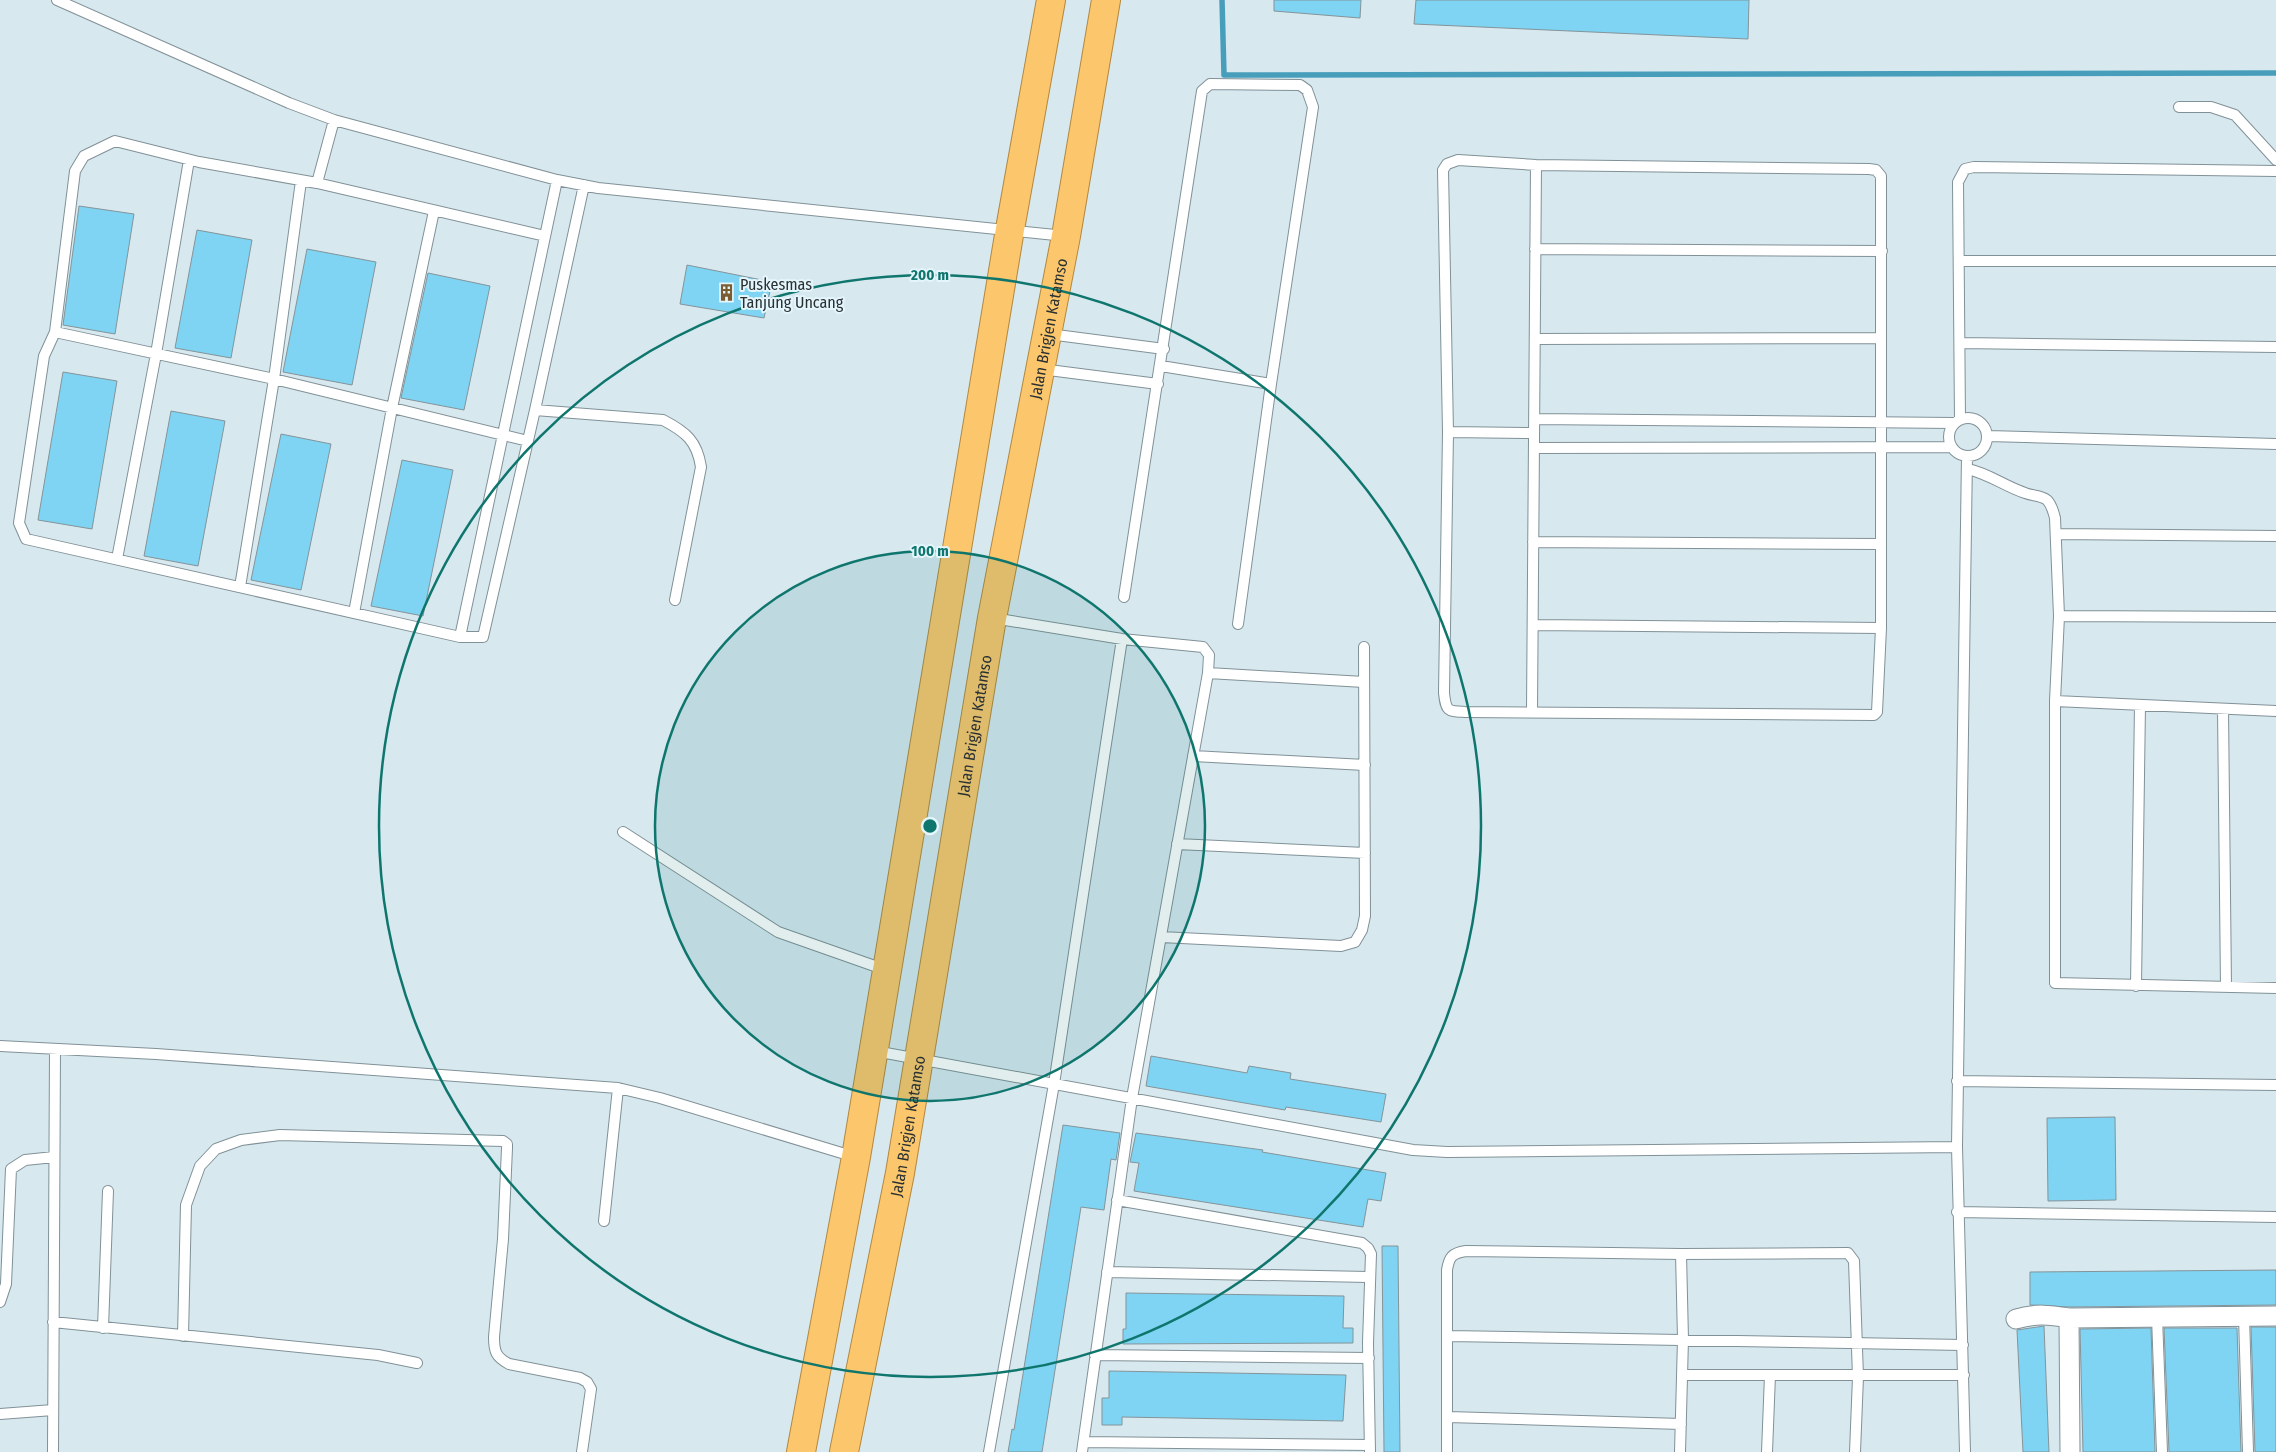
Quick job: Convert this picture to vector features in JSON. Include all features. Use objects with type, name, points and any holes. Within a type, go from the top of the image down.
[{"type":"highway","points":[[801,1452],[856,1157],[1010,230],[1051,0]]},
{"type":"highway","name":"Jalan Brigjen Katamso","points":[[844,1452],[900,1173],[992,618],[1048,334],[1106,0]]},
{"type":"street","points":[[2016,1319],[2028,1315],[2045,1314],[2069,1318],[2276,1316]]},
{"type":"street","points":[[2069,1318],[2070,1452]]},
{"type":"lane","points":[[57,0],[290,103],[334,120],[557,180],[598,188],[1066,236]]},
{"type":"lane","points":[[1124,597],[1164,349],[1202,91],[1210,84],[1300,85],[1307,90],[1313,107],[1271,384],[1238,624]]},
{"type":"lane","points":[[2178,107],[2211,107],[2235,115],[2276,160]]},
{"type":"lane","points":[[317,184],[334,120]]},
{"type":"lane","points":[[545,236],[317,184],[189,160],[115,140],[84,156],[76,171],[55,332],[44,356],[19,523],[26,539],[460,637],[480,638],[485,635],[584,185]]},
{"type":"lane","points":[[116,559],[156,354],[189,160]]},
{"type":"lane","points":[[1458,160],[1536,165],[1876,170],[1881,176],[1882,251],[1880,423],[1881,628],[1877,712],[1874,715],[1450,711],[1445,704],[1448,432],[1443,170],[1447,164],[1458,160]]},
{"type":"lane","points":[[1532,712],[1536,165]]},
{"type":"lane","points":[[1534,419],[1880,423],[1957,421],[1966,418],[1978,420],[1983,424],[1988,436],[1984,448],[1974,456],[1955,452],[1951,447],[1949,434],[1957,421],[1960,343],[1958,182],[1965,170],[1974,167],[2276,172]]},
{"type":"lane","points":[[460,637],[557,180]]},
{"type":"lane","points":[[240,587],[274,379],[300,181]]},
{"type":"lane","points":[[354,613],[392,408],[434,211]]},
{"type":"lane","points":[[1535,249],[1882,251]]},
{"type":"lane","points":[[1960,262],[2276,262]]},
{"type":"lane","points":[[55,332],[274,379],[528,442]]},
{"type":"lane","points":[[1048,334],[1164,349]]},
{"type":"lane","points":[[1535,339],[1881,338]]},
{"type":"lane","points":[[1960,343],[2276,346]]},
{"type":"lane","points":[[1161,366],[1271,384]]},
{"type":"lane","points":[[1041,369],[1158,384]]},
{"type":"lane","points":[[535,410],[663,420],[680,429],[691,440],[698,451],[701,467],[675,600]]},
{"type":"lane","points":[[1448,432],[1534,433]]},
{"type":"lane","points":[[1988,436],[2276,444]]},
{"type":"lane","points":[[1534,448],[1951,447]]},
{"type":"lane","points":[[1965,1452],[1958,1212],[1957,1081],[1967,456]]},
{"type":"lane","points":[[1967,469],[1983,472],[2025,493],[2048,501],[2055,518],[2059,616],[2055,701],[2055,983],[2276,988]]},
{"type":"lane","points":[[2056,534],[2276,536]]},
{"type":"lane","points":[[1533,542],[1880,544]]},
{"type":"lane","points":[[2059,616],[2276,618]]},
{"type":"lane","points":[[992,618],[1122,639],[1203,647],[1209,655],[1208,673],[1132,1098],[1117,1200],[1095,1355],[1083,1447],[1370,1448],[1368,1277],[1371,1254],[1368,1248],[1362,1243],[1117,1200]]},
{"type":"lane","points":[[1533,626],[1881,628]]},
{"type":"lane","points":[[989,1452],[1054,1084],[1122,639]]},
{"type":"lane","points":[[1160,937],[1341,946],[1355,942],[1362,930],[1365,916],[1364,647]]},
{"type":"lane","points":[[1208,673],[1364,682]]},
{"type":"lane","points":[[2055,701],[2276,711]]},
{"type":"lane","points":[[2136,986],[2140,705]]},
{"type":"lane","points":[[2223,709],[2226,987]]},
{"type":"lane","points":[[1193,756],[1365,765]]},
{"type":"lane","points":[[623,832],[778,932],[887,970]]},
{"type":"lane","points":[[1177,844],[1365,853]]},
{"type":"lane","points":[[0,1046],[156,1054],[618,1088],[660,1098],[856,1157]]},
{"type":"lane","points":[[53,1452],[55,1049]]},
{"type":"lane","points":[[874,1051],[1413,1150],[1447,1152],[1957,1147]]},
{"type":"lane","points":[[1957,1081],[2276,1085]]},
{"type":"lane","points":[[604,1221],[618,1088]]},
{"type":"lane","points":[[183,1336],[186,1205],[200,1166],[216,1149],[241,1140],[280,1135],[503,1142],[507,1144],[507,1148],[503,1239],[494,1337],[495,1353],[499,1359],[509,1364],[580,1378],[587,1382],[591,1389],[582,1452]]},
{"type":"lane","points":[[0,1302],[6,1284],[11,1169],[25,1160],[54,1157]]},
{"type":"lane","points":[[103,1328],[108,1191]]},
{"type":"lane","points":[[1958,1212],[2276,1217]]},
{"type":"lane","points":[[1447,1452],[1447,1270],[1449,1258],[1455,1253],[1466,1251],[1681,1254],[1848,1253],[1854,1262],[1857,1342],[1858,1377],[1855,1452]]},
{"type":"lane","points":[[1680,1452],[1683,1339],[1681,1254]]},
{"type":"lane","points":[[1107,1272],[1368,1277]]},
{"type":"lane","points":[[2244,1316],[2248,1452]]},
{"type":"lane","points":[[2157,1317],[2162,1452]]},
{"type":"lane","points":[[53,1322],[378,1355],[417,1363]]},
{"type":"lane","points":[[1448,1336],[1963,1345]]},
{"type":"lane","points":[[1095,1355],[1369,1358]]},
{"type":"lane","points":[[1682,1375],[1858,1377],[1964,1375]]},
{"type":"lane","points":[[1768,1452],[1770,1375]]},
{"type":"lane","points":[[0,1414],[53,1410]]},
{"type":"lane","points":[[1448,1417],[1681,1424]]},
{"type":"building","points":[[1274,0],[1361,0],[1360,18],[1274,11]]},
{"type":"building","points":[[1416,0],[1749,0],[1748,39],[1414,24]]},
{"type":"building","points":[[79,206],[134,214],[115,334],[63,325]]},
{"type":"building","points":[[197,230],[252,240],[231,358],[175,348]]},
{"type":"building","points":[[307,249],[376,262],[352,385],[283,372]]},
{"type":"building","name":"Puskesmas Tanjung Uncang","points":[[687,265],[772,282],[764,318],[680,304]]},
{"type":"building","points":[[428,273],[490,286],[464,410],[401,398]]},
{"type":"building","points":[[63,372],[117,381],[92,529],[38,520]]},
{"type":"building","points":[[171,411],[225,421],[198,566],[144,556]]},
{"type":"building","points":[[281,434],[331,444],[301,590],[251,580]]},
{"type":"building","points":[[402,460],[453,470],[423,616],[371,606]]},
{"type":"building","points":[[1151,1056],[1247,1073],[1249,1066],[1291,1073],[1290,1079],[1386,1094],[1381,1122],[1286,1107],[1285,1110],[1146,1086]]},
{"type":"building","points":[[2115,1117],[2116,1200],[2048,1201],[2047,1118]]},
{"type":"building","points":[[1063,1125],[1120,1133],[1116,1160],[1111,1159],[1104,1210],[1081,1207],[1042,1452],[1008,1452],[1012,1429],[1014,1430]]},
{"type":"building","points":[[1136,1133],[1263,1150],[1262,1152],[1386,1173],[1381,1201],[1368,1199],[1363,1227],[1134,1191],[1139,1163],[1130,1162]]},
{"type":"building","points":[[1382,1246],[1398,1246],[1400,1452],[1384,1452]]},
{"type":"building","points":[[2276,1270],[2276,1305],[2069,1307],[2030,1305],[2030,1272]]},
{"type":"building","points":[[1126,1293],[1344,1296],[1343,1328],[1353,1328],[1353,1343],[1123,1344],[1123,1329],[1126,1329]]},
{"type":"building","points":[[2044,1326],[2049,1452],[2023,1452],[2017,1330]]},
{"type":"building","points":[[2251,1327],[2276,1327],[2276,1452],[2255,1452]]},
{"type":"building","points":[[2151,1328],[2155,1452],[2083,1452],[2080,1329]]},
{"type":"building","points":[[2164,1328],[2237,1328],[2241,1452],[2169,1452]]},
{"type":"building","points":[[1109,1371],[1346,1375],[1343,1421],[1122,1417],[1122,1425],[1102,1425],[1102,1398],[1109,1398]]},
{"type":"waterway","points":[[1222,0],[1224,75],[2276,73]]},
{"type":"place","name":"Puskesmas Tanjung Uncang","points":[[726,293]]}]
